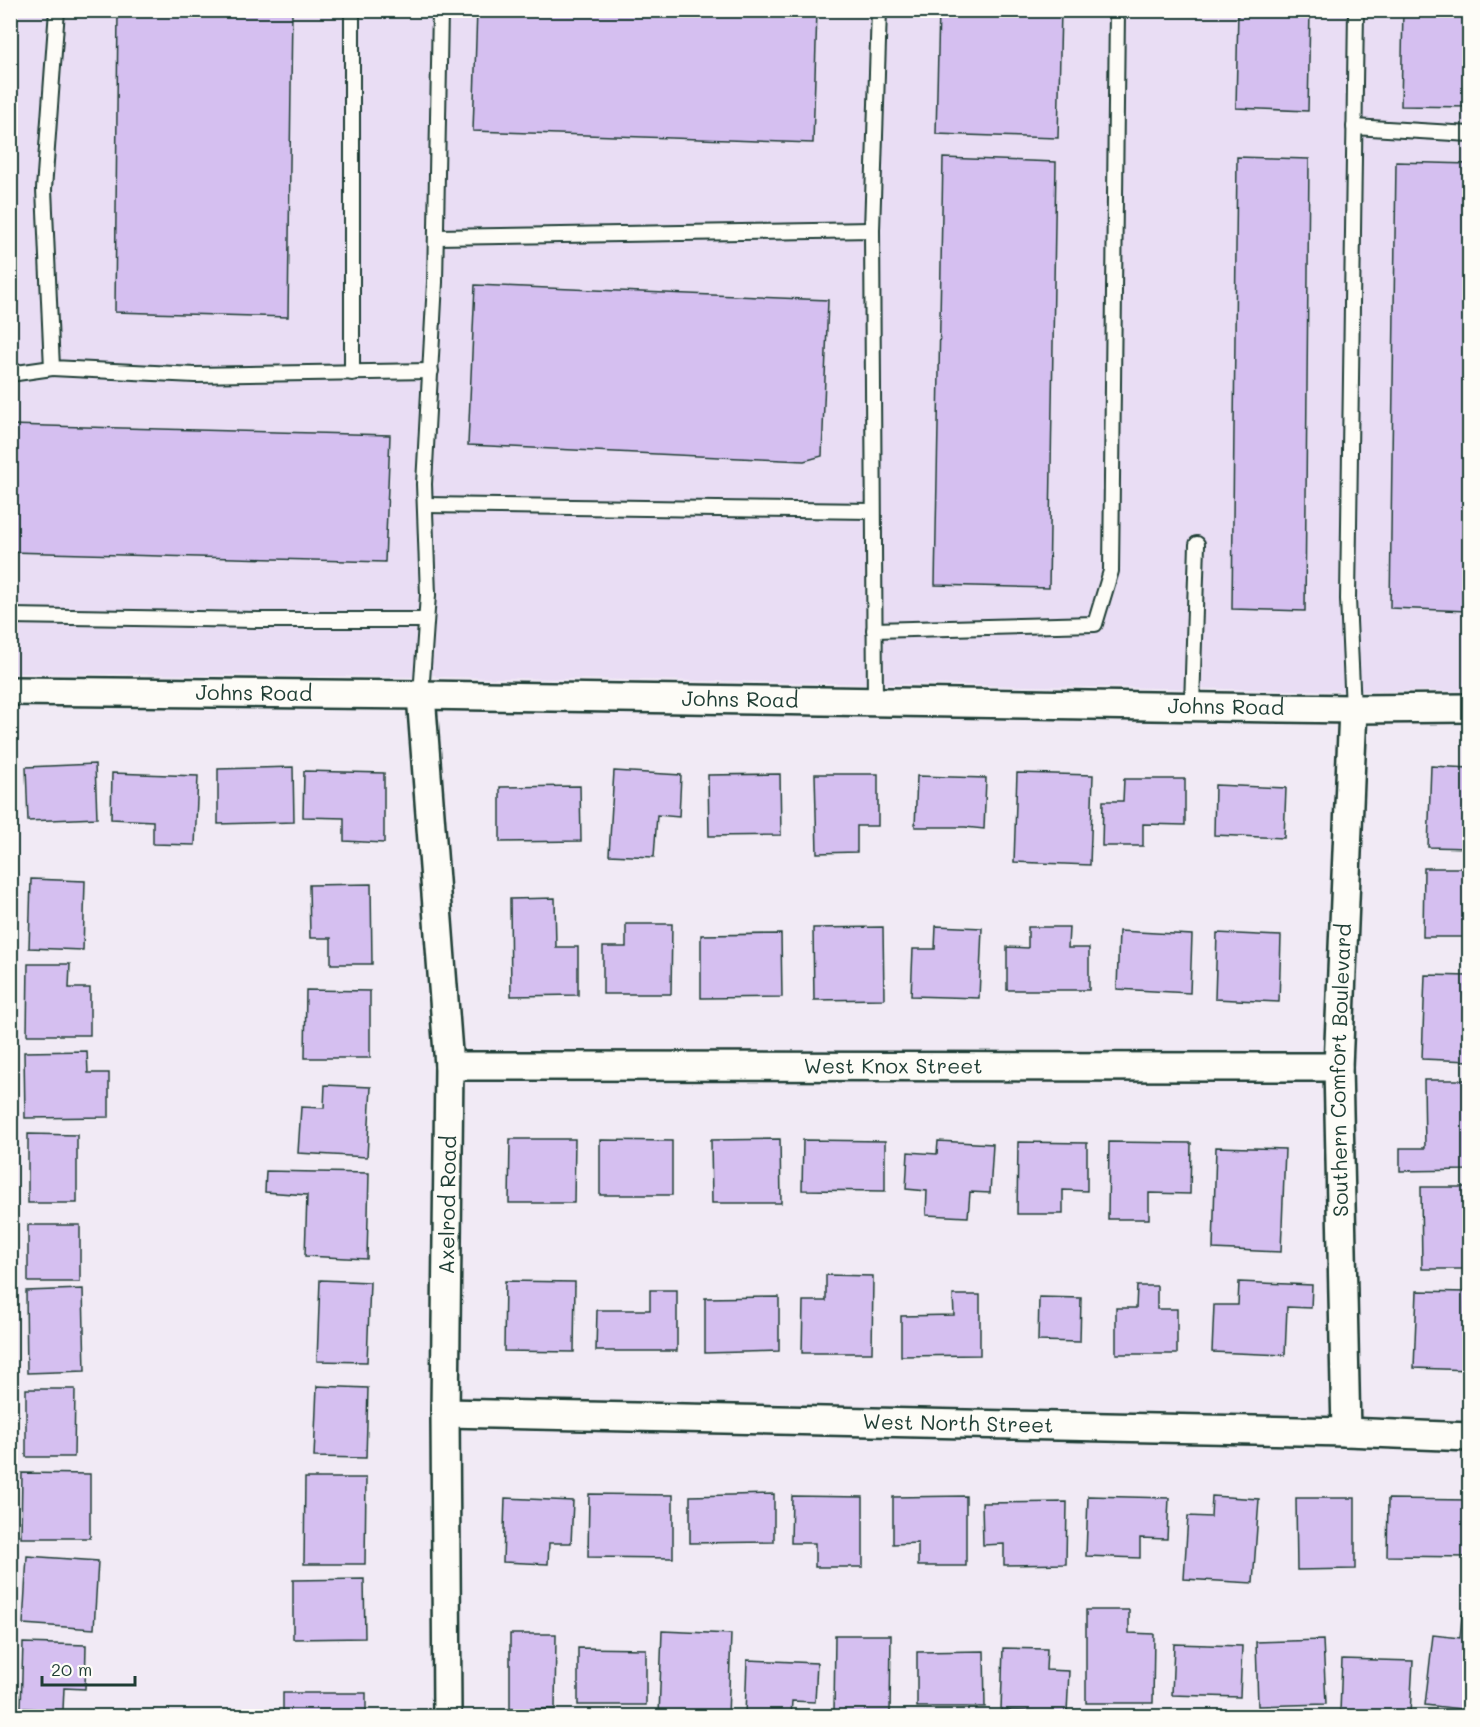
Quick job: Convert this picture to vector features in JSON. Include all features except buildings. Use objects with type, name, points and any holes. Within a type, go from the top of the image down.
[{"type":"street","name":"Johns Road","points":[[10,691],[1353,709],[1470,708]]},
{"type":"street","name":"Axelrod Road","points":[[421,695],[449,1066],[445,1413],[447,1716]]},
{"type":"street","name":"Southern Comfort Boulevard","points":[[1346,1432],[1338,1067],[1353,709]]},
{"type":"street","name":"West Knox Street","points":[[449,1066],[1338,1067]]},
{"type":"street","name":"West North Street","points":[[445,1413],[1346,1432],[1470,1437]]},
{"type":"lane","points":[[52,369],[44,189],[57,10]]},
{"type":"lane","points":[[352,10],[352,373]]},
{"type":"lane","points":[[421,695],[428,595],[424,484],[436,237],[440,10]]},
{"type":"lane","points":[[875,701],[872,230],[879,10]]},
{"type":"lane","points":[[874,630],[1095,624],[1111,571],[1117,10]]},
{"type":"lane","points":[[1353,709],[1348,599],[1356,10]]},
{"type":"lane","points":[[1354,127],[1470,134]]},
{"type":"lane","points":[[436,237],[872,230]]},
{"type":"lane","points":[[10,374],[52,369],[195,375],[430,371]]},
{"type":"lane","points":[[425,505],[873,511]]},
{"type":"lane","points":[[1192,706],[1197,544]]},
{"type":"lane","points":[[10,616],[426,620]]},
{"type":"shaded area","points":[[11,11],[1469,11],[1469,691],[436,677],[435,675],[421,677],[11,673]]}]
